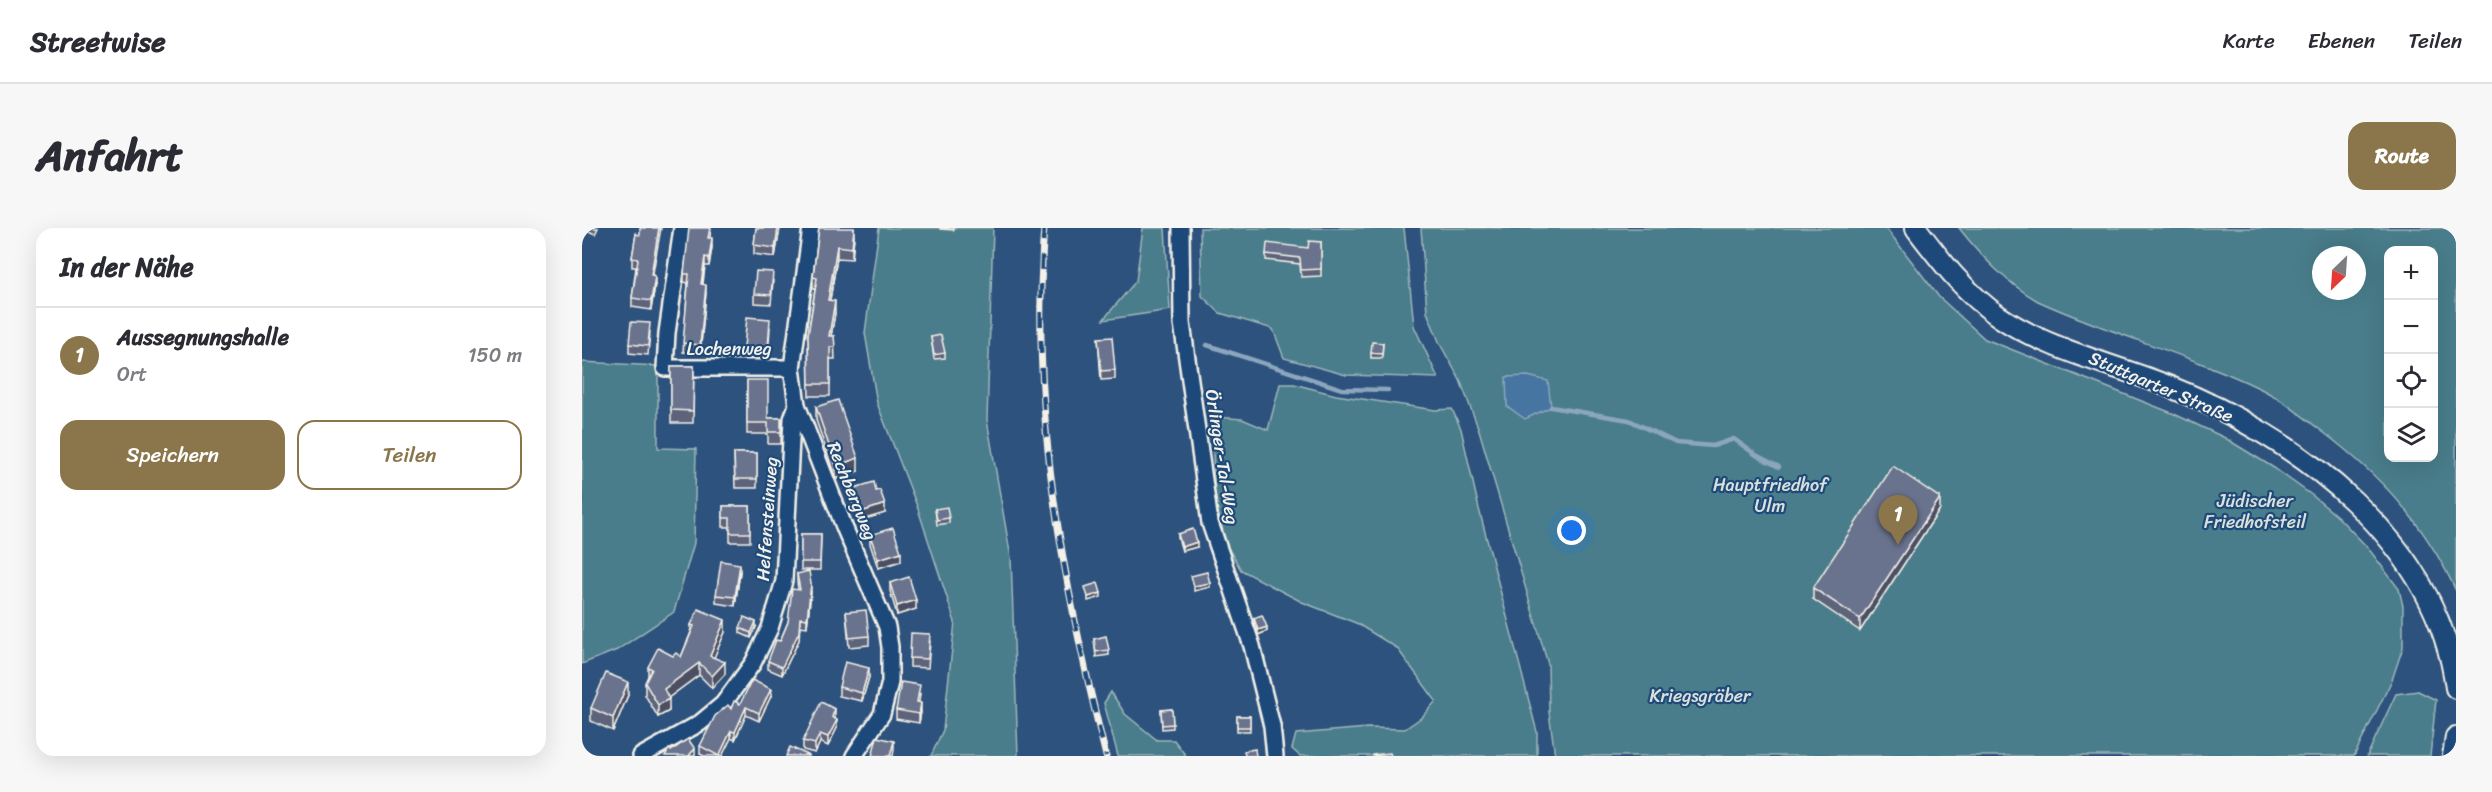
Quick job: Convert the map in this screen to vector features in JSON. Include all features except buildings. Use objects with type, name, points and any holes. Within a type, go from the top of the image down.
[{"type":"main road","name":"Stuttgarter Straße","points":[[1916,228],[1959,283],[2012,325],[2052,343],[2168,386],[2214,406],[2279,444],[2330,482],[2384,534],[2419,584],[2443,633],[2456,688]]},
{"type":"main road","points":[[2453,756],[2456,737]]},
{"type":"street","name":"Lochenweg","points":[[682,228],[667,333],[665,368],[792,368]]},
{"type":"street","name":"Rechbergweg","points":[[811,228],[792,368],[797,405],[845,529],[887,627],[890,647],[890,682],[882,714],[854,756]]},
{"type":"street","name":"Örlinger-Tal-Weg","points":[[1181,228],[1182,323],[1210,523],[1252,646],[1272,726],[1275,756]]},
{"type":"street","name":"Helfensteinweg","points":[[641,756],[700,723],[723,704],[753,663],[770,628],[784,581],[792,418],[797,405]]},
{"type":"green space","points":[[879,228],[993,228],[987,420],[1011,558],[1018,756],[931,756],[943,730],[955,622],[917,506],[877,403],[865,333]]},
{"type":"green space","points":[[1143,228],[1165,228],[1170,310],[1103,320],[1136,281]]},
{"type":"green space","points":[[1200,228],[1404,228],[1414,326],[1438,378],[1346,375],[1284,358],[1273,329],[1220,313],[1202,296]]},
{"type":"green space","name":"Hauptfriedhof Ulm","points":[[1421,228],[1886,228],[1939,297],[1985,339],[2172,413],[2225,438],[2274,468],[2313,496],[2338,517],[2368,548],[2399,589],[2403,606],[2403,647],[2392,680],[2354,756],[1555,756],[1549,712],[1548,664],[1479,430],[1460,380],[1440,344],[1427,312]]},
{"type":"green space","points":[[1959,228],[2456,228],[2456,591],[2430,543],[2381,482],[2341,446],[2290,407],[2267,392],[2232,376],[2038,301],[2026,294],[1985,259]]},
{"type":"green space","points":[[582,362],[658,366],[658,448],[696,449],[694,543],[674,612],[617,650],[582,664]]},
{"type":"green space","points":[[1280,384],[1294,384],[1336,395],[1435,410],[1452,409],[1461,429],[1479,509],[1537,732],[1537,756],[1300,756],[1292,749],[1296,734],[1368,728],[1405,729],[1422,717],[1436,701],[1397,648],[1356,623],[1302,602],[1241,570],[1227,546],[1215,500],[1212,433],[1216,417],[1242,419],[1268,430]]},
{"type":"green space","points":[[2418,691],[2436,700],[2430,756],[2367,756],[2396,694]]},
{"type":"green space","points":[[1111,692],[1125,714],[1157,740],[1174,740],[1186,756],[1118,756],[1104,703]]},
{"type":"water","points":[[1528,376],[1548,381],[1551,407],[1525,419],[1507,406],[1506,377]]},
{"type":"waterway","points":[[1207,345],[1342,389],[1388,390]]},
{"type":"waterway","points":[[1551,407],[1629,420],[1676,443],[1713,446],[1734,439],[1756,455],[1779,467]]},
{"type":"railway","points":[[1044,228],[1041,296],[1042,363],[1053,495],[1076,625],[1106,756]]},
{"type":"place","name":"Aussegnungshalle","points":[[1898,545]]},
{"type":"park label","name":"Jüdischer Friedhofsteil","points":[[2255,511]]},
{"type":"park label","name":"Kriegsgräber","points":[[1700,696]]}]
